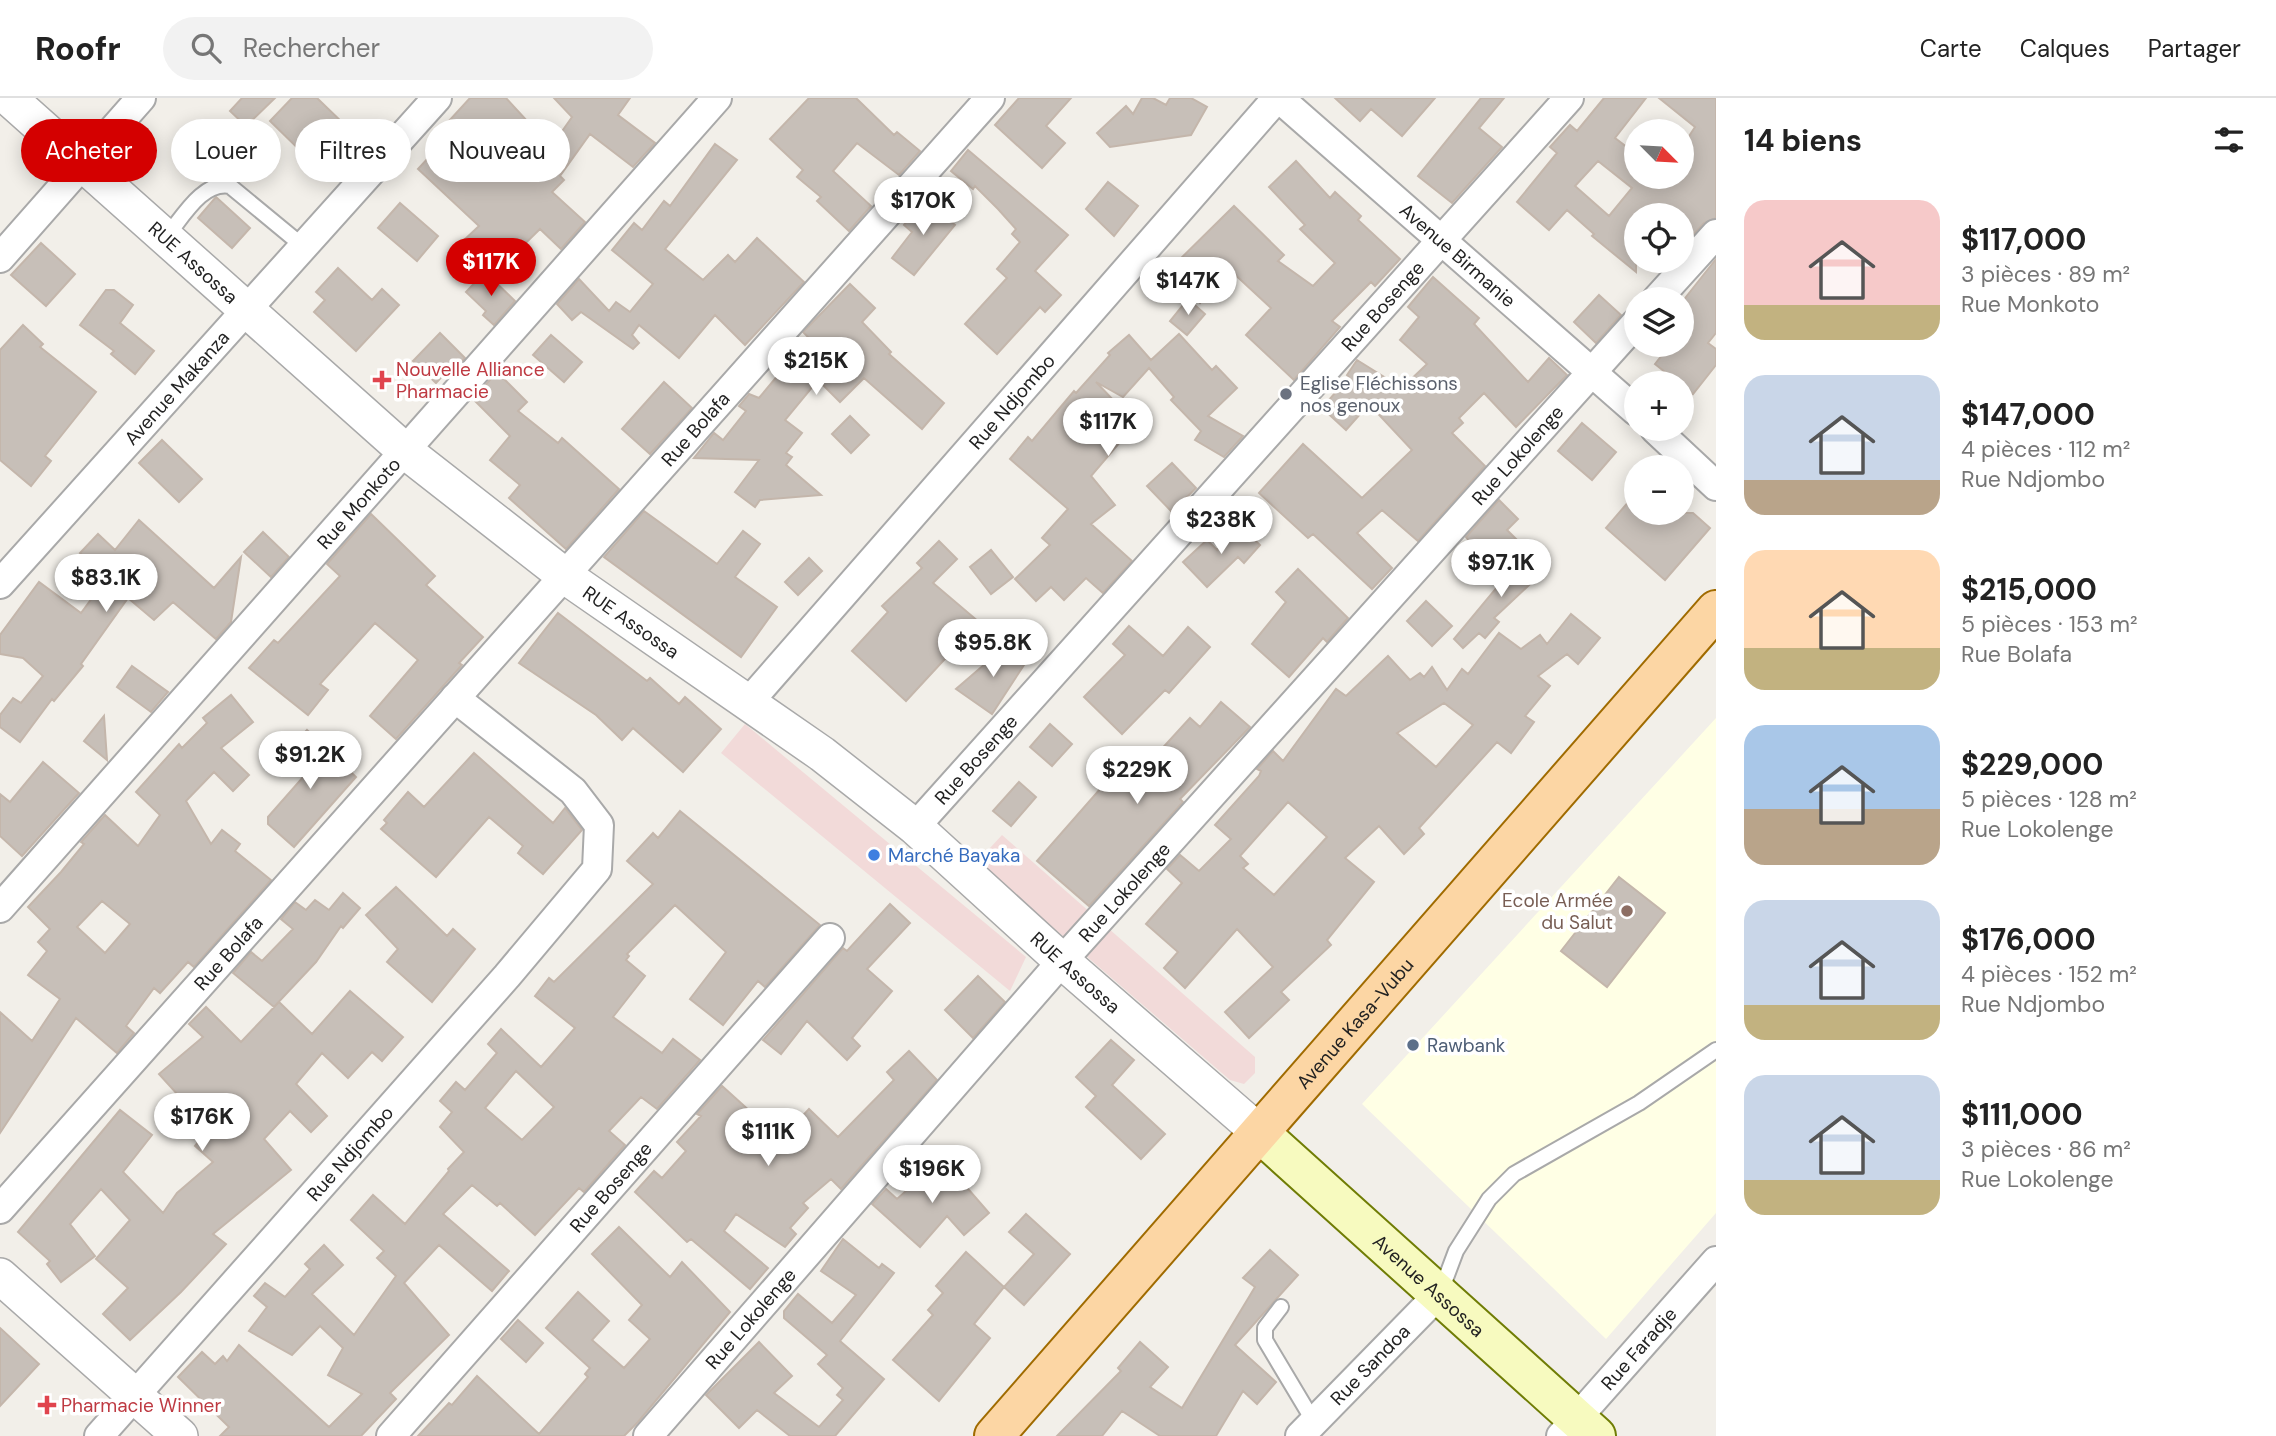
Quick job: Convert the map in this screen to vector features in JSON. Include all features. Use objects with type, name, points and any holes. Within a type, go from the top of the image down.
[{"type":"main road","name":"Avenue Kasa-Vubu","points":[[994,1436],[1261,1134],[1716,610]]},
{"type":"main road","name":"Avenue Assossa","points":[[1261,1134],[1439,1294],[1578,1430]]},
{"type":"street","name":"RUE Assossa","points":[[9,98],[33,119]]},
{"type":"street","points":[[123,119],[141,98]]},
{"type":"street","name":"Avenue Makanza","points":[[0,584],[437,98]]},
{"type":"street","name":"Rue Monkoto","points":[[0,908],[717,98]]},
{"type":"street","name":"Rue Bolafa","points":[[0,1209],[990,98]]},
{"type":"street","name":"Avenue Birmanie","points":[[1278,98],[1624,400]]},
{"type":"street","name":"Rue Ndjombo","points":[[747,704],[1278,98]]},
{"type":"street","name":"Rue Bosenge","points":[[915,827],[1569,98]]},
{"type":"street","points":[[0,258],[67,182]]},
{"type":"street","name":"RUE Assossa","points":[[105,182],[405,451],[565,576],[822,754],[915,827],[1062,961],[1261,1134]]},
{"type":"street","points":[[1668,287],[1716,234]]},
{"type":"street","name":"Rue Lokolenge","points":[[648,1436],[1062,961],[1624,336]]},
{"type":"street","points":[[1668,441],[1716,486]]},
{"type":"street","name":"Rue Ndjombo","points":[[99,1436],[507,976],[597,869],[599,825],[588,807],[573,791],[455,698]]},
{"type":"street","name":"Rue Bosenge","points":[[391,1436],[831,938]]},
{"type":"street","name":"Rue Faradje","points":[[1578,1430],[1716,1261]]},
{"type":"street","points":[[0,1276],[180,1436]]},
{"type":"street","name":"Rue Sandoa","points":[[1307,1429],[1439,1294]]},
{"type":"lane","points":[[166,237],[207,189],[218,184],[230,186],[304,247]]},
{"type":"lane","points":[[1439,1294],[1456,1251],[1489,1199],[1514,1174],[1639,1103],[1716,1051]]},
{"type":"lane","points":[[1281,1307],[1265,1328],[1265,1340],[1307,1429]]},
{"type":"shaded area","name":"Ecole Armée du Salut","points":[[1716,718],[1716,1213],[1606,1339],[1362,1104]]},
{"type":"shaded area","name":"Marché Bayaka","points":[[745,724],[1026,957],[1010,991],[721,753]]},
{"type":"shaded area","name":"Marché Bayaka","points":[[1002,835],[1255,1057],[1255,1073],[1244,1084],[1230,1080],[977,862]]},
{"type":"building","points":[[242,98],[275,98],[253,119],[239,119],[230,111]]},
{"type":"building","points":[[292,98],[317,98],[339,119],[295,119],[295,145],[281,132],[281,119],[272,119]]},
{"type":"building","points":[[470,98],[506,98],[525,119],[451,119]]},
{"type":"building","points":[[554,98],[630,98],[618,115],[655,143],[633,167],[590,134],[570,162],[572,117]]},
{"type":"building","points":[[809,98],[856,98],[894,135],[897,132],[920,151],[899,175],[857,143],[833,171],[871,206],[849,231],[817,201],[821,197],[797,177],[803,170],[770,139]]},
{"type":"building","points":[[1019,98],[1071,98],[1046,126],[1065,143],[1042,168],[995,125]]},
{"type":"building","points":[[1142,98],[1153,98],[1166,105],[1170,98],[1191,98],[1207,107],[1191,135],[1110,147],[1097,133],[1126,106],[1133,114]]},
{"type":"building","points":[[1335,98],[1435,98],[1402,136],[1371,109],[1360,121]]},
{"type":"building","points":[[1481,98],[1504,98],[1479,128],[1502,147],[1452,203],[1418,176]]},
{"type":"building","points":[[1604,98],[1646,98],[1630,119],[1624,119],[1624,126],[1615,138],[1624,145],[1624,182],[1598,161],[1575,186],[1609,216],[1631,189],[1694,189],[1694,119],[1685,119],[1659,98],[1716,98],[1716,218],[1704,223],[1694,234],[1694,203],[1624,203],[1624,262],[1592,236],[1594,234],[1567,210],[1549,230],[1517,202],[1557,153],[1550,147],[1570,125],[1577,131]]},
{"type":"building","points":[[715,144],[737,160],[665,249],[703,280],[728,255],[735,262],[757,238],[804,282],[745,345],[715,315],[679,358],[639,325],[632,335],[639,343],[633,349],[581,312],[572,320],[557,304],[579,279],[609,311],[616,302],[630,312],[653,284],[612,250],[634,223],[642,230],[664,201],[670,206]]},
{"type":"building","points":[[968,150],[1068,235],[1035,271],[1061,295],[1045,312],[1040,307],[997,354],[965,324],[1007,278],[997,269],[1020,242],[1012,234],[1016,229],[998,209],[975,186],[973,189],[951,171]]},
{"type":"building","points":[[425,161],[425,176],[418,169]]},
{"type":"building","points":[[1296,161],[1330,198],[1335,192],[1361,216],[1358,220],[1400,259],[1375,286],[1371,282],[1332,321],[1340,327],[1294,380],[1246,335],[1271,308],[1230,270],[1200,303],[1167,272],[1234,206],[1284,255],[1278,261],[1313,286],[1335,263],[1300,229],[1305,225],[1269,187]]},
{"type":"building","points":[[432,182],[562,182],[552,192],[585,222],[561,249],[540,229],[495,273],[463,241],[479,226]]},
{"type":"building","points":[[1108,182],[1138,206],[1114,236],[1086,209]]},
{"type":"building","points":[[216,197],[250,228],[232,248],[198,218]]},
{"type":"building","points":[[924,200],[955,225],[914,275],[892,258],[912,232],[904,225]]},
{"type":"building","points":[[400,203],[438,236],[417,261],[378,228]]},
{"type":"building","points":[[41,243],[75,274],[46,306],[11,275]]},
{"type":"building","points":[[1716,259],[1716,333],[1708,343],[1716,349],[1716,365],[1694,393],[1694,371],[1664,371],[1655,364],[1661,357],[1694,357],[1694,287]]},
{"type":"building","points":[[338,268],[372,300],[382,289],[399,305],[356,351],[314,312],[325,300],[316,292]]},
{"type":"building","points":[[485,272],[515,301],[494,325],[483,315],[486,311],[466,292]]},
{"type":"building","points":[[1433,277],[1479,318],[1474,324],[1528,382],[1549,358],[1567,375],[1516,427],[1484,393],[1459,418],[1463,423],[1452,433],[1485,466],[1418,541],[1382,510],[1357,533],[1392,568],[1372,589],[1313,534],[1308,538],[1259,493],[1303,444],[1362,498],[1412,450],[1369,404],[1346,430],[1322,408],[1349,377],[1347,375],[1357,360],[1402,388],[1427,364],[1400,340],[1419,317],[1408,307]]},
{"type":"building","points":[[850,284],[875,308],[862,322],[891,352],[889,354],[944,403],[922,429],[864,378],[840,402],[818,380],[785,420],[802,433],[786,453],[792,457],[786,465],[821,495],[760,500],[755,507],[735,492],[759,460],[694,458],[714,433],[723,440],[746,411],[739,406],[749,394],[759,398],[809,338],[803,332]]},
{"type":"building","points":[[106,290],[114,290],[133,305],[120,323],[154,351],[135,374],[111,354],[114,351],[80,325]]},
{"type":"building","points":[[1599,295],[1621,315],[1596,343],[1574,322]]},
{"type":"building","points":[[1188,299],[1205,314],[1187,335],[1170,321]]},
{"type":"building","points":[[23,325],[43,344],[40,347],[96,392],[45,456],[51,461],[31,486],[0,460],[0,350]]},
{"type":"building","points":[[440,333],[465,358],[449,375],[446,372],[436,383],[413,361]]},
{"type":"building","points":[[1179,334],[1212,370],[1216,366],[1237,388],[1208,416],[1243,436],[1224,457],[1195,440],[1201,431],[1171,400],[1174,397],[1149,368],[1123,397],[1096,382],[1117,404],[1105,417],[1126,435],[1091,476],[1115,505],[1091,524],[1132,561],[1103,593],[1086,578],[1064,600],[1051,587],[1036,601],[1015,579],[1050,545],[1042,538],[1068,509],[1010,459],[1028,437],[1032,441],[1074,391],[1076,393],[1110,355],[1108,353],[1129,335],[1151,360]]},
{"type":"building","points":[[551,335],[582,362],[564,382],[533,355]]},
{"type":"building","points":[[497,372],[527,402],[518,411],[558,443],[562,438],[619,489],[566,549],[509,498],[520,485],[490,460],[510,436],[473,399]]},
{"type":"building","points":[[664,382],[692,408],[650,454],[622,429]]},
{"type":"building","points":[[850,416],[869,435],[851,453],[832,434]]},
{"type":"building","points":[[1582,423],[1616,452],[1592,480],[1558,451]]},
{"type":"building","points":[[162,440],[202,479],[179,502],[139,463]]},
{"type":"building","points":[[1172,463],[1196,488],[1172,512],[1147,486]]},
{"type":"building","points":[[1499,500],[1518,519],[1507,530],[1517,540],[1463,579],[1452,563],[1474,547],[1466,537]]},
{"type":"building","points":[[1624,507],[1624,525],[1694,525],[1694,514],[1710,528],[1665,580],[1606,528]]},
{"type":"building","points":[[644,511],[717,564],[743,531],[760,544],[735,577],[777,607],[741,657],[604,557]]},
{"type":"building","points":[[371,514],[435,576],[426,585],[483,637],[459,663],[462,665],[396,739],[370,716],[418,660],[375,623],[320,684],[328,690],[308,715],[249,668],[274,640],[278,643],[340,576],[327,564]]},
{"type":"building","points":[[139,520],[214,588],[241,557],[231,622],[216,639],[173,602],[154,620],[128,598],[81,664],[83,666],[54,701],[52,699],[20,742],[0,727],[0,715],[13,698],[21,703],[43,676],[23,658],[0,654],[0,635],[39,582],[81,613],[106,579],[80,553],[98,534],[115,550]]},
{"type":"building","points":[[1240,526],[1260,545],[1244,563],[1238,557],[1207,587],[1183,562],[1207,540],[1217,550]]},
{"type":"building","points":[[263,532],[289,557],[271,577],[244,552]]},
{"type":"building","points":[[939,541],[957,559],[933,583],[979,622],[906,701],[852,651],[888,612],[882,606],[922,568],[917,563]]},
{"type":"building","points":[[991,550],[1013,577],[991,594],[970,567]]},
{"type":"building","points":[[1527,551],[1545,570],[1494,618],[1499,622],[1485,638],[1479,633],[1463,648],[1454,639]]},
{"type":"building","points":[[809,558],[822,571],[798,595],[785,582]]},
{"type":"building","points":[[1298,569],[1348,618],[1327,642],[1323,638],[1289,677],[1252,644],[1286,602],[1276,592]]},
{"type":"building","points":[[1426,601],[1452,626],[1432,646],[1407,621]]},
{"type":"building","points":[[558,613],[647,681],[650,678],[679,704],[685,697],[721,729],[683,772],[633,728],[622,740],[596,715],[519,663]]},
{"type":"building","points":[[1571,614],[1600,638],[1578,664],[1567,654],[1538,676],[1550,686],[1525,716],[1534,722],[1511,753],[1497,742],[1419,828],[1424,834],[1404,854],[1379,826],[1345,858],[1374,882],[1327,940],[1331,945],[1281,992],[1289,1000],[1249,1038],[1225,1012],[1273,967],[1237,929],[1185,988],[1164,968],[1178,952],[1146,924],[1182,883],[1167,869],[1180,855],[1199,871],[1231,839],[1215,825],[1259,776],[1261,771],[1257,769],[1273,751],[1283,761],[1336,689],[1346,696],[1388,656],[1410,680],[1420,673],[1424,677],[1432,667],[1447,690],[1462,669],[1468,674],[1499,633],[1521,649],[1540,635],[1547,644]],"holes":[[[1444,703],[1473,725],[1436,767],[1397,733]],[[1288,802],[1327,837],[1274,895],[1243,868],[1248,864],[1240,856]]]},
{"type":"building","points":[[1129,626],[1163,656],[1188,627],[1210,647],[1169,693],[1165,690],[1122,734],[1084,697],[1125,655],[1113,644]]},
{"type":"building","points":[[1007,645],[1026,662],[992,714],[956,689]]},
{"type":"building","points":[[132,666],[168,692],[151,712],[117,687]]},
{"type":"building","points":[[231,695],[253,722],[221,748],[249,775],[233,791],[214,772],[186,801],[211,844],[222,830],[240,844],[235,851],[271,880],[194,967],[188,962],[160,993],[154,988],[126,1026],[134,1033],[117,1053],[76,1018],[0,1133],[0,1012],[32,1041],[60,999],[28,975],[47,951],[38,942],[50,929],[28,907],[61,872],[84,844],[81,842],[105,815],[138,846],[160,815],[136,792],[179,744],[182,748],[207,723],[203,718]],"holes":[[[102,901],[130,924],[105,953],[77,927]]]},
{"type":"building","points":[[1221,702],[1250,727],[1180,799],[1183,802],[1089,906],[1037,861],[1108,780],[1114,786],[1140,760],[1146,766],[1190,718],[1200,727]]},
{"type":"building","points":[[104,716],[107,760],[84,741]]},
{"type":"building","points":[[1050,724],[1072,744],[1052,766],[1030,747]]},
{"type":"building","points":[[307,730],[356,777],[294,847],[268,824],[268,817],[312,767],[291,747]]},
{"type":"building","points":[[474,753],[553,823],[565,808],[582,830],[543,874],[518,853],[523,846],[489,817],[436,877],[381,829],[387,823],[384,820],[408,792],[424,807]]},
{"type":"building","points":[[43,762],[79,793],[22,856],[0,836],[0,794],[10,802]]},
{"type":"building","points":[[1019,782],[1036,797],[1011,826],[993,811]]},
{"type":"building","points":[[680,811],[820,925],[765,987],[758,981],[723,1025],[690,999],[726,952],[675,905],[627,954],[629,956],[626,960],[645,976],[613,1017],[662,1053],[673,1039],[700,1060],[657,1109],[641,1097],[609,1131],[625,1145],[584,1192],[579,1188],[535,1235],[500,1203],[497,1206],[472,1185],[443,1214],[509,1271],[492,1291],[439,1245],[404,1283],[449,1335],[390,1393],[396,1399],[361,1436],[220,1436],[229,1427],[178,1377],[202,1352],[215,1364],[223,1356],[227,1361],[239,1345],[329,1427],[362,1394],[328,1375],[343,1348],[320,1326],[292,1355],[249,1331],[267,1307],[254,1296],[265,1283],[285,1297],[310,1269],[305,1264],[324,1245],[343,1265],[312,1294],[354,1335],[396,1276],[377,1258],[384,1251],[351,1220],[373,1195],[405,1224],[464,1152],[440,1127],[452,1112],[440,1101],[456,1082],[465,1090],[497,1053],[488,1044],[501,1029],[541,1067],[575,1028],[535,996],[549,978],[554,982],[653,884],[627,861],[653,833],[658,838]],"holes":[[[516,1071],[554,1107],[522,1140],[485,1108]]]},
{"type":"building","points":[[1619,877],[1665,913],[1607,987],[1561,951]]},
{"type":"building","points":[[396,887],[447,936],[453,929],[475,949],[432,1002],[387,962],[398,949],[366,915]]},
{"type":"building","points":[[343,893],[360,908],[343,928],[341,926],[316,962],[274,1007],[233,973],[251,952],[262,961],[293,929],[281,919],[295,902],[306,910],[315,900],[329,910]]},
{"type":"building","points":[[890,904],[910,923],[867,969],[892,991],[852,1038],[860,1046],[847,1060],[807,1021],[781,1054],[763,1040],[843,948],[847,951]]},
{"type":"building","points":[[978,976],[1005,1002],[973,1038],[945,1010]]},
{"type":"building","points":[[350,991],[403,1037],[382,1061],[372,1052],[348,1078],[322,1053],[296,1084],[327,1116],[311,1132],[290,1111],[264,1139],[291,1170],[213,1234],[226,1244],[181,1292],[130,1340],[103,1314],[128,1288],[96,1259],[130,1220],[101,1189],[70,1224],[95,1256],[61,1282],[47,1264],[50,1261],[18,1232],[120,1110],[152,1135],[123,1172],[163,1213],[177,1193],[213,1162],[195,1146],[209,1129],[159,1074],[203,1037],[189,1024],[206,1007],[241,1042],[279,1002],[312,1034]]},
{"type":"building","points":[[1111,1040],[1134,1060],[1112,1085],[1165,1134],[1141,1159],[1086,1107],[1096,1096],[1076,1077]]},
{"type":"building","points":[[909,1051],[937,1080],[841,1189],[831,1179],[803,1203],[808,1208],[790,1228],[796,1234],[785,1247],[736,1214],[724,1231],[768,1268],[750,1289],[691,1239],[687,1242],[635,1192],[654,1171],[662,1178],[686,1151],[677,1142],[701,1116],[697,1114],[722,1086],[781,1139],[809,1109],[838,1137],[894,1080],[887,1072]]},
{"type":"building","points":[[942,1159],[989,1213],[964,1235],[947,1216],[920,1247],[872,1204],[886,1189],[897,1199]]},
{"type":"building","points":[[1026,1214],[1070,1254],[1024,1305],[1004,1287],[1034,1254],[1009,1232]]},
{"type":"building","points":[[619,1227],[670,1277],[682,1262],[730,1312],[638,1422],[624,1436],[418,1436],[449,1403],[452,1405],[477,1376],[539,1434],[588,1377],[585,1374],[590,1368],[546,1328],[578,1292],[609,1321],[592,1340],[624,1368],[650,1339],[629,1320],[642,1305],[592,1254]]},
{"type":"building","points":[[843,1239],[879,1268],[882,1264],[894,1273],[840,1341],[884,1379],[835,1436],[790,1436],[757,1410],[739,1428],[706,1395],[759,1342],[792,1376],[774,1393],[819,1427],[843,1400],[837,1395],[843,1388],[818,1364],[827,1355],[784,1318],[784,1311],[798,1294],[832,1323],[856,1295],[821,1271]]},
{"type":"building","points":[[1270,1250],[1298,1275],[1235,1345],[1276,1382],[1257,1404],[1243,1391],[1216,1436],[1160,1436],[1122,1411],[1102,1436],[1057,1436],[1121,1371],[1118,1368],[1140,1342],[1168,1367],[1150,1387],[1182,1408],[1255,1287],[1243,1278]]},
{"type":"building","points":[[966,1252],[1004,1287],[974,1324],[990,1338],[939,1401],[893,1360],[933,1315],[928,1310],[943,1293],[936,1286]]},
{"type":"building","points":[[518,1320],[543,1343],[526,1362],[501,1339]]},
{"type":"building","points":[[0,1328],[39,1364],[0,1406]]},
{"type":"place","name":"Nouvelle Alliance Pharmacie","points":[[382,380]]},
{"type":"place","name":"Eglise Fléchissons nos genoux","points":[[1286,394]]},
{"type":"place","name":"Marché Bayaka","points":[[874,855]]},
{"type":"place","name":"Ecole Armée du Salut","points":[[1627,911]]},
{"type":"place","name":"Rawbank","points":[[1413,1045]]},
{"type":"place","name":"Pharmacie Winner","points":[[47,1405]]}]
